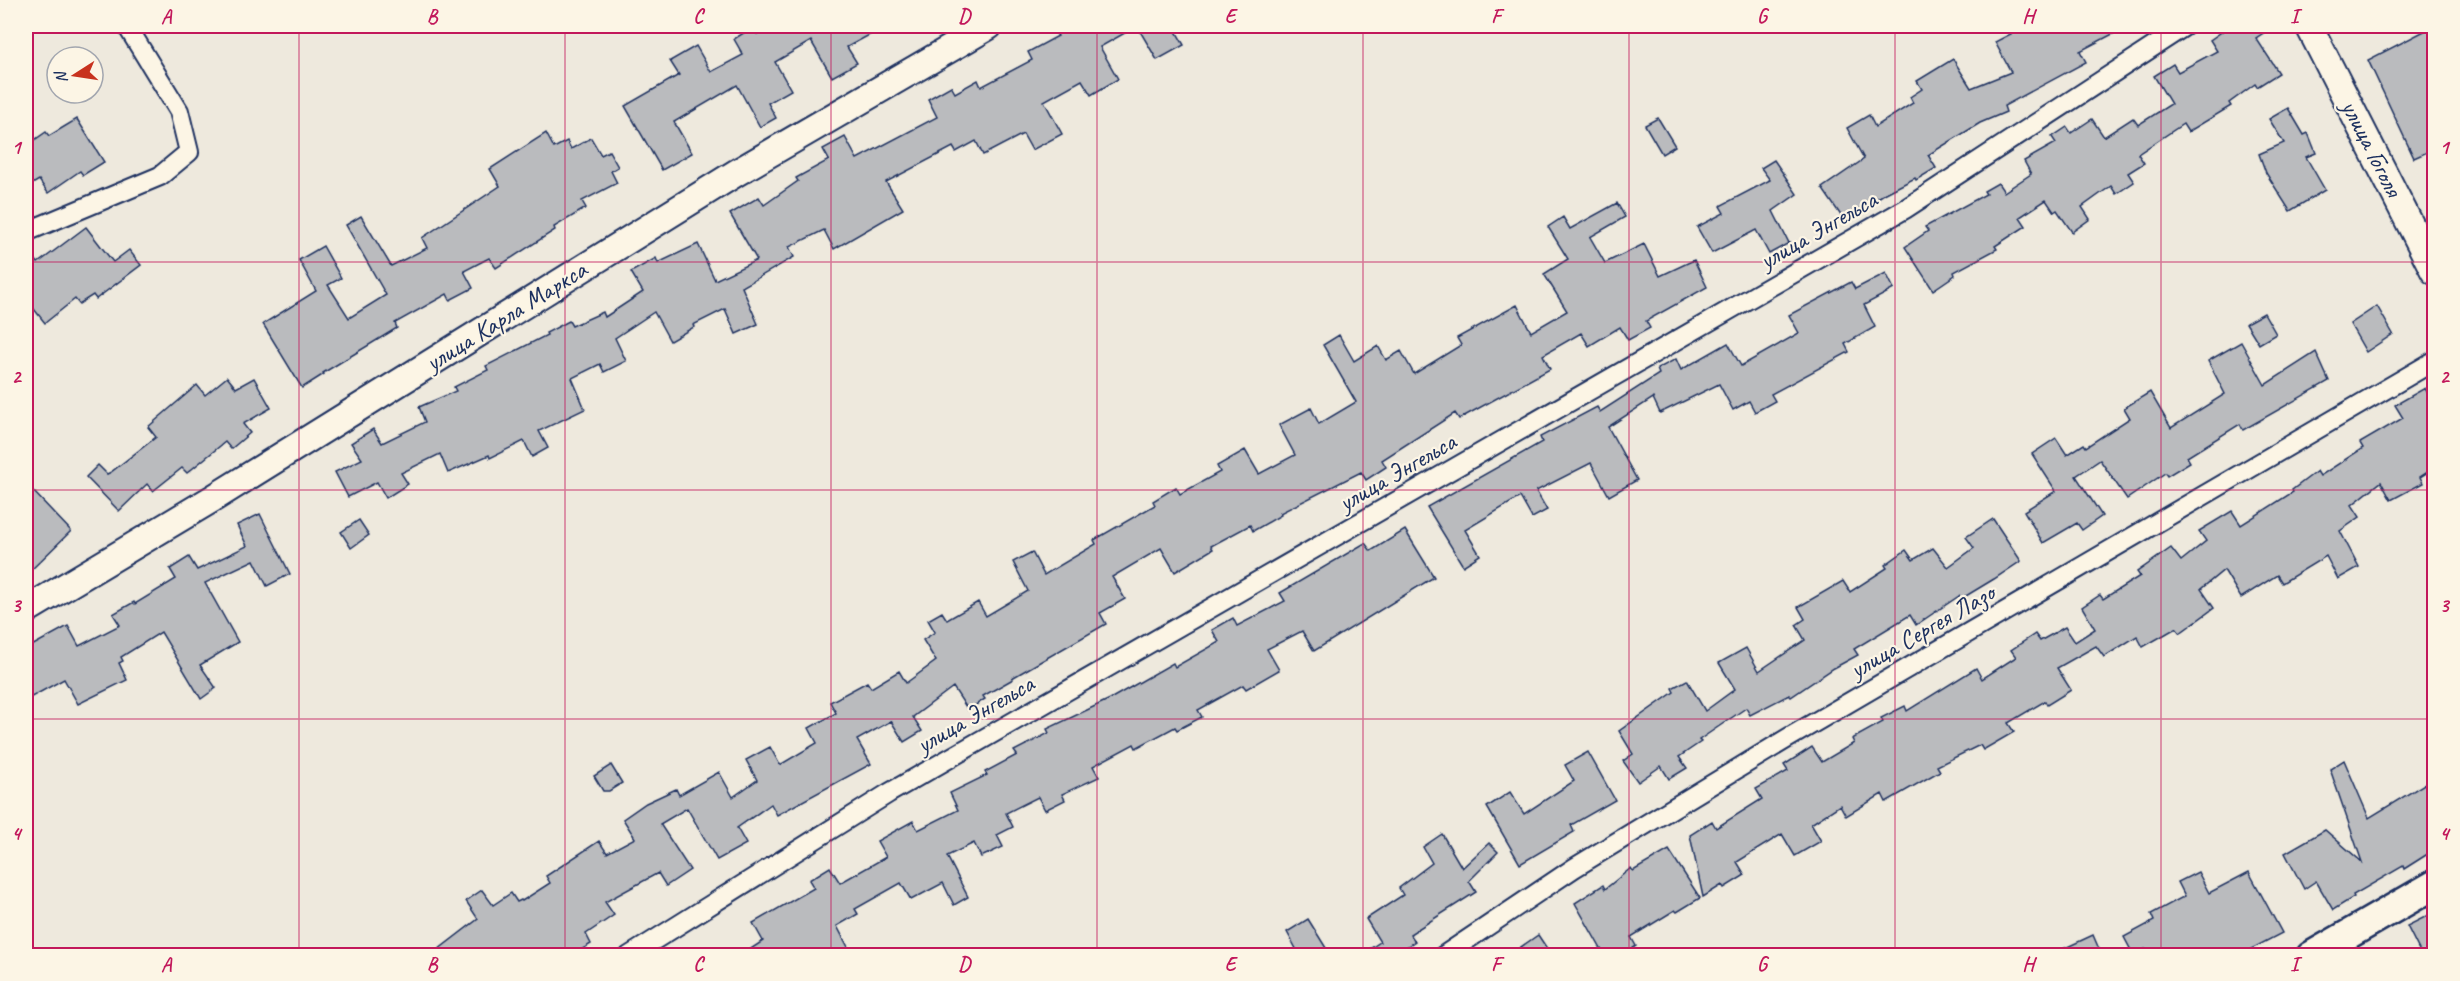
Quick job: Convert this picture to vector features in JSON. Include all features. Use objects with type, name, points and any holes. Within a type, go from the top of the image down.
[{"type":"main road","points":[[2312,956],[2434,885]]},
{"type":"street","points":[[26,232],[160,176],[189,152],[179,111],[127,26]]},
{"type":"street","name":"улица Карла Маркса","points":[[26,610],[212,499],[736,173],[989,26]]},
{"type":"street","name":"улица Энгельса","points":[[629,956],[889,793],[1905,209],[2185,26]]},
{"type":"street","name":"улица Гоголя","points":[[2309,26],[2434,271]]},
{"type":"street","name":"улица Сергея Лазо","points":[[1443,956],[1574,868],[1788,738],[2434,361]]},
{"type":"building","points":[[772,26],[886,26],[847,47],[857,63],[832,77],[811,41],[775,62],[791,90],[768,103],[776,118],[760,127],[737,85],[674,122],[692,153],[662,170],[625,106],[679,75],[670,61],[696,46],[711,72],[743,55],[734,39],[753,27],[757,34]]},
{"type":"building","points":[[1063,26],[1137,26],[1100,47],[1118,79],[1091,95],[1082,80],[1044,101],[1062,134],[1032,150],[1023,134],[983,155],[976,141],[956,152],[953,147],[886,182],[903,209],[834,249],[824,230],[789,247],[794,257],[742,287],[758,324],[736,334],[725,309],[693,325],[694,327],[670,341],[654,312],[615,338],[626,361],[604,372],[600,364],[572,378],[585,409],[539,431],[548,448],[532,457],[524,441],[490,458],[489,455],[448,473],[440,454],[401,473],[408,484],[386,498],[377,482],[348,497],[335,472],[362,459],[351,443],[373,429],[382,443],[425,422],[419,407],[456,391],[454,387],[488,370],[486,366],[547,335],[546,333],[569,321],[572,326],[603,312],[605,317],[643,292],[631,272],[656,258],[658,263],[698,244],[715,280],[757,260],[730,214],[759,197],[764,205],[798,181],[796,178],[829,160],[823,149],[845,137],[857,159],[937,117],[928,99],[951,86],[955,93],[978,80],[981,87],[1032,60],[1028,52],[1058,36],[1054,31]]},
{"type":"building","points":[[1137,26],[1173,26],[1184,45],[1157,60]]},
{"type":"building","points":[[2026,26],[2128,26],[2080,51],[2086,62],[2004,106],[2006,112],[1980,123],[1928,155],[1936,168],[1884,194],[1844,220],[1822,188],[1864,159],[1847,128],[1869,115],[1875,127],[1913,103],[1910,97],[1922,89],[1917,81],[1953,59],[1971,88],[2011,72],[1995,42]]},
{"type":"building","points":[[2230,26],[2274,26],[2256,38],[2279,73],[2257,87],[2255,84],[2229,103],[2231,106],[2188,132],[2183,124],[2138,154],[2144,163],[2128,173],[2134,182],[2116,194],[2111,186],[2082,207],[2090,219],[2072,232],[2057,210],[2054,212],[2046,200],[2020,217],[2026,226],[1995,246],[1997,249],[1954,272],[1955,275],[1933,290],[1905,247],[1928,231],[1925,227],[1986,194],[1984,191],[1998,183],[2004,192],[2031,174],[2024,161],[2056,143],[2052,137],[2067,127],[2071,133],[2092,119],[2104,137],[2133,118],[2138,125],[2171,104],[2154,76],[2173,64],[2178,72],[2217,51],[2210,40]]},
{"type":"building","points":[[2434,26],[2434,149],[2414,158],[2368,60]]},
{"type":"building","points":[[2288,108],[2304,135],[2308,133],[2316,153],[2306,157],[2325,190],[2290,211],[2266,173],[2259,154],[2284,143],[2269,119]]},
{"type":"building","points":[[1658,118],[1675,146],[1662,154],[1645,125]]},
{"type":"building","points":[[77,119],[104,162],[83,175],[80,171],[48,193],[39,180],[26,188],[26,146],[46,132],[49,136]]},
{"type":"building","points":[[546,133],[554,148],[567,141],[571,149],[591,138],[601,155],[609,151],[618,167],[611,171],[617,183],[582,201],[586,208],[554,227],[555,230],[496,268],[489,258],[464,271],[473,288],[450,300],[447,294],[395,323],[397,328],[302,388],[263,324],[316,291],[299,260],[323,246],[341,278],[328,285],[349,318],[386,295],[346,225],[361,216],[391,266],[427,248],[422,238],[500,186],[490,169]]},
{"type":"building","points":[[1774,160],[1797,194],[1773,211],[1789,243],[1769,254],[1756,230],[1712,253],[1697,227],[1724,213],[1720,206],[1770,180],[1761,168]]},
{"type":"building","points":[[1617,203],[1625,217],[1590,237],[1605,263],[1644,244],[1660,276],[1694,260],[1707,287],[1646,321],[1650,328],[1628,340],[1620,327],[1589,346],[1581,333],[1543,355],[1550,369],[1459,419],[1455,413],[1382,460],[1386,467],[1366,480],[1361,472],[1280,513],[1281,515],[1253,531],[1250,525],[1211,546],[1213,549],[1175,572],[1161,548],[1112,577],[1125,599],[1100,613],[1106,624],[983,696],[985,699],[968,710],[953,687],[913,717],[922,731],[904,742],[891,721],[857,740],[871,764],[777,815],[771,804],[737,828],[746,844],[717,860],[687,808],[660,824],[690,870],[666,886],[658,873],[605,902],[614,915],[586,934],[591,944],[571,956],[430,956],[478,919],[466,901],[482,890],[493,905],[511,893],[517,902],[522,901],[550,883],[546,876],[599,841],[607,853],[635,838],[623,819],[646,803],[676,789],[679,795],[719,772],[733,797],[757,780],[746,760],[770,747],[780,765],[817,743],[809,728],[836,713],[830,702],[867,682],[871,688],[899,671],[906,683],[936,661],[923,640],[935,632],[928,620],[942,612],[947,620],[978,602],[986,616],[1028,591],[1013,562],[1032,552],[1044,575],[1096,544],[1094,540],[1155,505],[1153,501],[1176,487],[1180,494],[1220,472],[1217,466],[1245,450],[1259,474],[1295,455],[1279,425],[1311,408],[1319,424],[1356,402],[1323,345],[1339,335],[1354,361],[1378,346],[1386,360],[1401,351],[1414,374],[1461,345],[1457,338],[1517,305],[1531,332],[1567,311],[1544,274],[1568,259],[1548,227],[1563,217],[1570,229]]},
{"type":"building","points":[[86,227],[113,262],[129,250],[141,265],[96,299],[93,295],[79,304],[75,299],[45,323],[26,299],[26,247],[38,263]]},
{"type":"building","points":[[1886,273],[1894,289],[1864,305],[1875,327],[1845,344],[1849,352],[1771,394],[1775,401],[1755,412],[1749,401],[1733,410],[1719,384],[1660,413],[1653,398],[1608,427],[1637,480],[1609,496],[1591,463],[1536,491],[1547,510],[1532,518],[1520,497],[1465,530],[1480,555],[1463,566],[1427,507],[1542,442],[1540,437],[1597,407],[1600,412],[1659,374],[1657,369],[1676,359],[1681,370],[1728,343],[1741,366],[1799,333],[1789,315],[1851,282],[1855,289]]},
{"type":"building","points":[[2377,306],[2393,334],[2366,352],[2350,324]]},
{"type":"building","points":[[2264,313],[2276,334],[2259,344],[2246,323]]},
{"type":"building","points":[[2241,342],[2265,385],[2316,352],[2329,381],[2243,430],[2240,424],[2187,457],[2190,462],[2167,476],[2165,473],[2127,499],[2100,460],[2076,476],[2102,516],[2082,530],[2077,523],[2043,543],[2024,511],[2056,491],[2032,454],[2056,438],[2067,455],[2084,444],[2086,447],[2130,418],[2124,408],[2150,392],[2171,428],[2225,394],[2208,361]]},
{"type":"building","points":[[227,377],[236,388],[254,378],[271,408],[243,424],[250,433],[231,449],[225,442],[187,473],[182,468],[153,491],[147,484],[119,511],[86,477],[98,465],[107,474],[111,472],[156,437],[148,427],[197,385],[205,395]]},
{"type":"building","points":[[2425,388],[2434,406],[2434,468],[2420,477],[2423,483],[2391,500],[2381,482],[2352,505],[2360,517],[2340,531],[2359,567],[2338,579],[2326,556],[2282,583],[2277,575],[2241,598],[2224,570],[2201,589],[2214,608],[2180,633],[2176,628],[2143,647],[2137,636],[2104,657],[2096,646],[2057,668],[2071,690],[2047,705],[2045,701],[2008,723],[2014,732],[1983,750],[1980,745],[1937,766],[1940,771],[1886,802],[1882,794],[1846,816],[1840,805],[1811,824],[1821,841],[1795,856],[1782,834],[1737,862],[1745,875],[1724,888],[1722,885],[1703,897],[1690,835],[1712,821],[1716,828],[1762,799],[1756,789],[1788,771],[1784,765],[1812,747],[1822,762],[1854,743],[1852,739],[1883,722],[1881,718],[1905,706],[1907,711],[1976,668],[1982,679],[2016,657],[2011,650],[2035,634],[2040,641],[2065,627],[2075,642],[2095,629],[2082,607],[2100,595],[2103,599],[2140,576],[2137,572],[2171,548],[2181,561],[2206,541],[2199,531],[2232,511],[2241,525],[2293,492],[2292,490],[2317,471],[2320,476],[2363,448],[2360,443],[2403,418],[2395,405]]},
{"type":"building","points":[[33,491],[71,531],[26,575],[26,498]]},
{"type":"building","points":[[260,514],[290,574],[267,586],[254,560],[205,583],[238,642],[200,665],[216,688],[201,699],[161,632],[121,657],[123,661],[119,663],[127,680],[78,704],[64,679],[26,700],[26,649],[68,626],[79,646],[120,625],[113,614],[134,602],[135,604],[176,579],[170,569],[189,557],[197,570],[247,546],[237,525]]},
{"type":"building","points":[[1993,519],[2021,561],[1994,579],[1961,599],[1959,596],[1916,625],[1910,615],[1854,649],[1858,655],[1791,697],[1789,695],[1750,715],[1746,708],[1699,740],[1701,742],[1679,757],[1687,768],[1669,779],[1661,766],[1638,782],[1623,761],[1633,754],[1619,731],[1674,692],[1672,688],[1687,680],[1705,711],[1735,689],[1719,663],[1746,648],[1759,671],[1805,640],[1796,625],[1805,619],[1798,607],[1843,581],[1850,592],[1887,568],[1885,565],[1906,550],[1913,560],[1933,548],[1948,567],[1974,548],[1966,537]]},
{"type":"building","points":[[359,520],[369,535],[351,548],[341,532]]},
{"type":"building","points":[[1405,530],[1434,577],[1314,651],[1302,631],[1267,649],[1279,670],[1246,689],[1243,685],[1198,710],[1202,717],[1177,730],[1175,727],[1136,748],[1134,744],[1093,766],[1099,777],[1062,794],[1065,800],[1045,810],[1038,797],[1006,813],[1013,827],[997,835],[1003,847],[981,857],[974,843],[947,856],[968,897],[954,905],[943,883],[911,900],[901,883],[855,909],[858,914],[837,926],[849,949],[836,956],[740,956],[763,941],[753,923],[814,888],[809,880],[830,867],[840,883],[886,857],[877,841],[913,821],[918,830],[958,810],[950,793],[987,775],[985,772],[1017,755],[1014,751],[1049,733],[1047,729],[1110,699],[1173,663],[1175,667],[1219,642],[1212,630],[1233,618],[1237,626],[1285,601],[1280,593],[1365,543],[1371,551]]},
{"type":"building","points":[[1588,752],[1615,800],[1571,825],[1574,832],[1520,864],[1487,807],[1510,792],[1524,814],[1574,781],[1565,765]]},
{"type":"building","points":[[2344,760],[2369,818],[2434,778],[2434,850],[2404,869],[2403,866],[2353,895],[2354,897],[2333,910],[2316,881],[2304,889],[2285,853],[2325,830],[2362,862],[2330,769]]},
{"type":"building","points":[[611,765],[622,783],[609,791],[603,791],[594,776]]},
{"type":"building","points":[[1442,834],[1462,868],[1489,843],[1498,852],[1469,881],[1476,892],[1410,934],[1415,941],[1393,956],[1359,956],[1380,942],[1366,919],[1403,895],[1399,888],[1432,863],[1423,847]]},
{"type":"building","points":[[1669,850],[1700,898],[1677,912],[1675,910],[1631,937],[1636,946],[1621,956],[1605,956],[1575,903],[1603,885],[1605,889],[1631,868],[1633,871]]},
{"type":"building","points":[[2198,872],[2209,893],[2249,872],[2282,933],[2251,949],[2255,956],[2149,956],[2145,949],[2134,956],[2124,937],[2154,921],[2151,914],[2185,896],[2178,882]]},
{"type":"building","points":[[2429,915],[2434,926],[2434,956],[2422,956],[2407,926]]},
{"type":"building","points":[[1308,919],[1331,956],[1300,956],[1287,932]]},
{"type":"building","points":[[1538,935],[1552,956],[1508,956]]},
{"type":"building","points":[[2093,935],[2102,956],[2048,956]]}]
